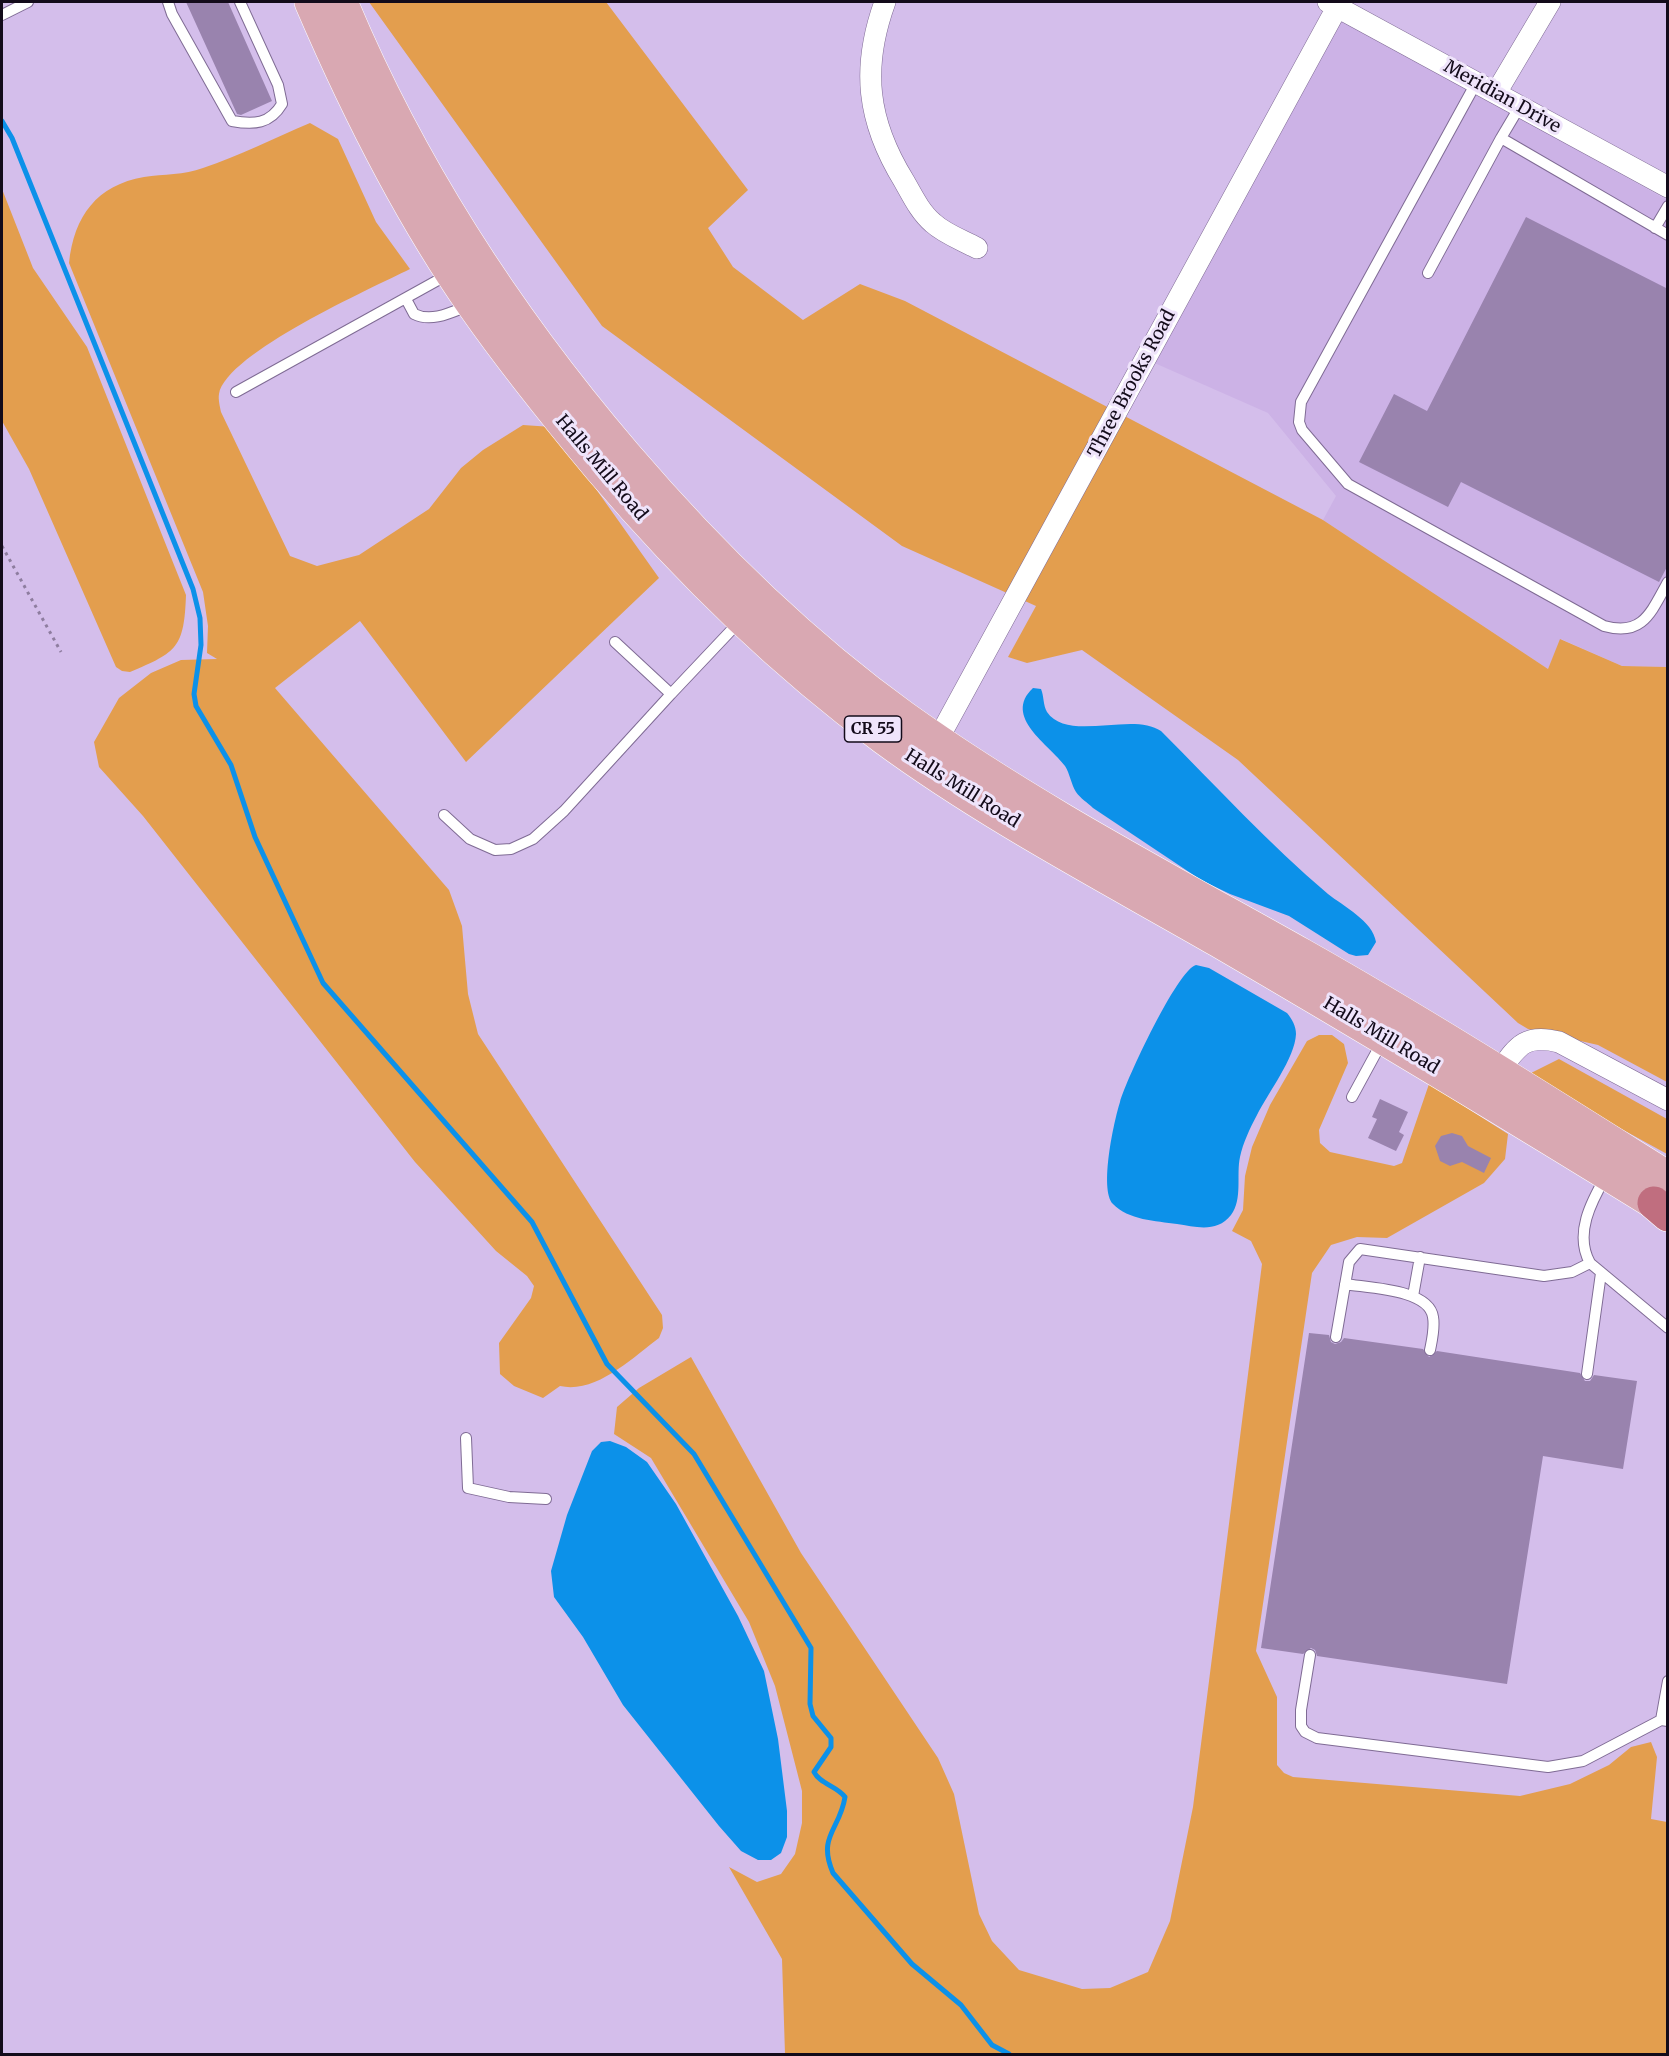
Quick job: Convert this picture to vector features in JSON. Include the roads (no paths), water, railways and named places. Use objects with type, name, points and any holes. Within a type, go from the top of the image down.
[{"type":"main road","name":"Halls Mill Road","points":[[311,2],[339,67],[370,128],[452,273],[473,304],[520,369],[621,492],[684,563],[742,619],[820,688],[930,753],[1033,802],[1308,958],[1498,1073],[1664,1202]]},
{"type":"main road","name":"Halls Mill Road","points":[[341,2],[388,106],[450,217],[535,343],[592,416],[679,517],[764,602],[930,753],[1024,829],[1385,1037],[1615,1162]]},
{"type":"main road","points":[[1024,829],[1038,824],[1052,829],[1098,856],[1114,862],[1132,860]]},
{"type":"street","points":[[885,2],[873,40],[870,72],[875,118],[884,146],[920,207],[933,223],[977,248]]},
{"type":"street","points":[[1496,93],[1550,2]]},
{"type":"street","name":"Three Brooks Road","points":[[930,753],[1335,3]]},
{"type":"street","name":"Meridian Drive","points":[[1335,3],[1476,83],[1668,187]]},
{"type":"street","points":[[1498,1073],[1524,1042],[1544,1038],[1559,1042],[1668,1100]]},
{"type":"lane","points":[[2,15],[28,2]]},
{"type":"lane","points":[[168,2],[172,14],[232,121],[255,124],[275,116],[282,104],[278,85],[240,2]]},
{"type":"lane","points":[[1476,83],[1301,402],[1299,422],[1302,430],[1348,484],[1604,626],[1618,630],[1634,627],[1647,619],[1668,582]]},
{"type":"lane","points":[[1428,273],[1520,106]]},
{"type":"lane","points":[[1501,138],[1668,235]]},
{"type":"lane","points":[[1655,228],[1668,206]]},
{"type":"lane","points":[[236,392],[452,273]]},
{"type":"lane","points":[[405,299],[414,314],[424,317],[443,315],[473,304]]},
{"type":"lane","points":[[444,815],[470,838],[495,850],[512,849],[533,839],[564,811],[742,619]]},
{"type":"lane","points":[[615,642],[671,694]]},
{"type":"lane","points":[[1352,1097],[1385,1037]]},
{"type":"lane","points":[[1615,1162],[1592,1203],[1585,1227],[1583,1247],[1590,1263],[1668,1328]]},
{"type":"lane","points":[[1336,1337],[1349,1262],[1360,1249],[1544,1276],[1572,1272],[1590,1263]]},
{"type":"lane","points":[[1413,1296],[1420,1257]]},
{"type":"lane","points":[[1587,1374],[1601,1273]]},
{"type":"lane","points":[[1345,1284],[1413,1296],[1426,1302],[1433,1317],[1430,1350]]},
{"type":"lane","points":[[466,1438],[468,1488],[509,1497],[546,1499]]},
{"type":"lane","points":[[1310,1655],[1300,1718],[1305,1732],[1317,1738],[1555,1767],[1571,1765],[1598,1754],[1664,1720],[1668,1681]]},
{"type":"water","points":[[1033,688],[1041,689],[1047,712],[1057,721],[1085,726],[1134,724],[1149,726],[1161,731],[1285,855],[1369,927],[1376,942],[1368,955],[1349,954],[1289,916],[1230,894],[1201,880],[1093,808],[1074,789],[1065,766],[1040,740],[1026,720],[1023,709],[1025,699]]},
{"type":"water","points":[[1196,965],[1209,968],[1287,1013],[1296,1034],[1291,1054],[1254,1120],[1243,1146],[1235,1209],[1225,1221],[1213,1227],[1151,1221],[1134,1217],[1113,1204],[1107,1184],[1111,1139],[1124,1090],[1166,1004],[1177,985]]},
{"type":"water","points":[[610,1441],[626,1447],[647,1462],[676,1504],[738,1616],[764,1671],[778,1739],[787,1811],[787,1837],[781,1853],[771,1860],[758,1860],[741,1851],[719,1826],[623,1705],[583,1637],[554,1597],[551,1571],[567,1515],[592,1451],[601,1442]]},
{"type":"waterway","points":[[2,121],[12,138],[193,589],[200,618],[201,645],[194,694],[196,706],[231,765],[255,837],[323,983],[532,1222],[607,1364],[694,1454],[811,1648],[810,1704],[813,1716],[831,1738],[831,1747],[814,1772],[845,1797],[839,1818],[828,1841],[827,1850],[833,1873],[912,1964],[961,2005],[992,2045],[1009,2054]]}]
